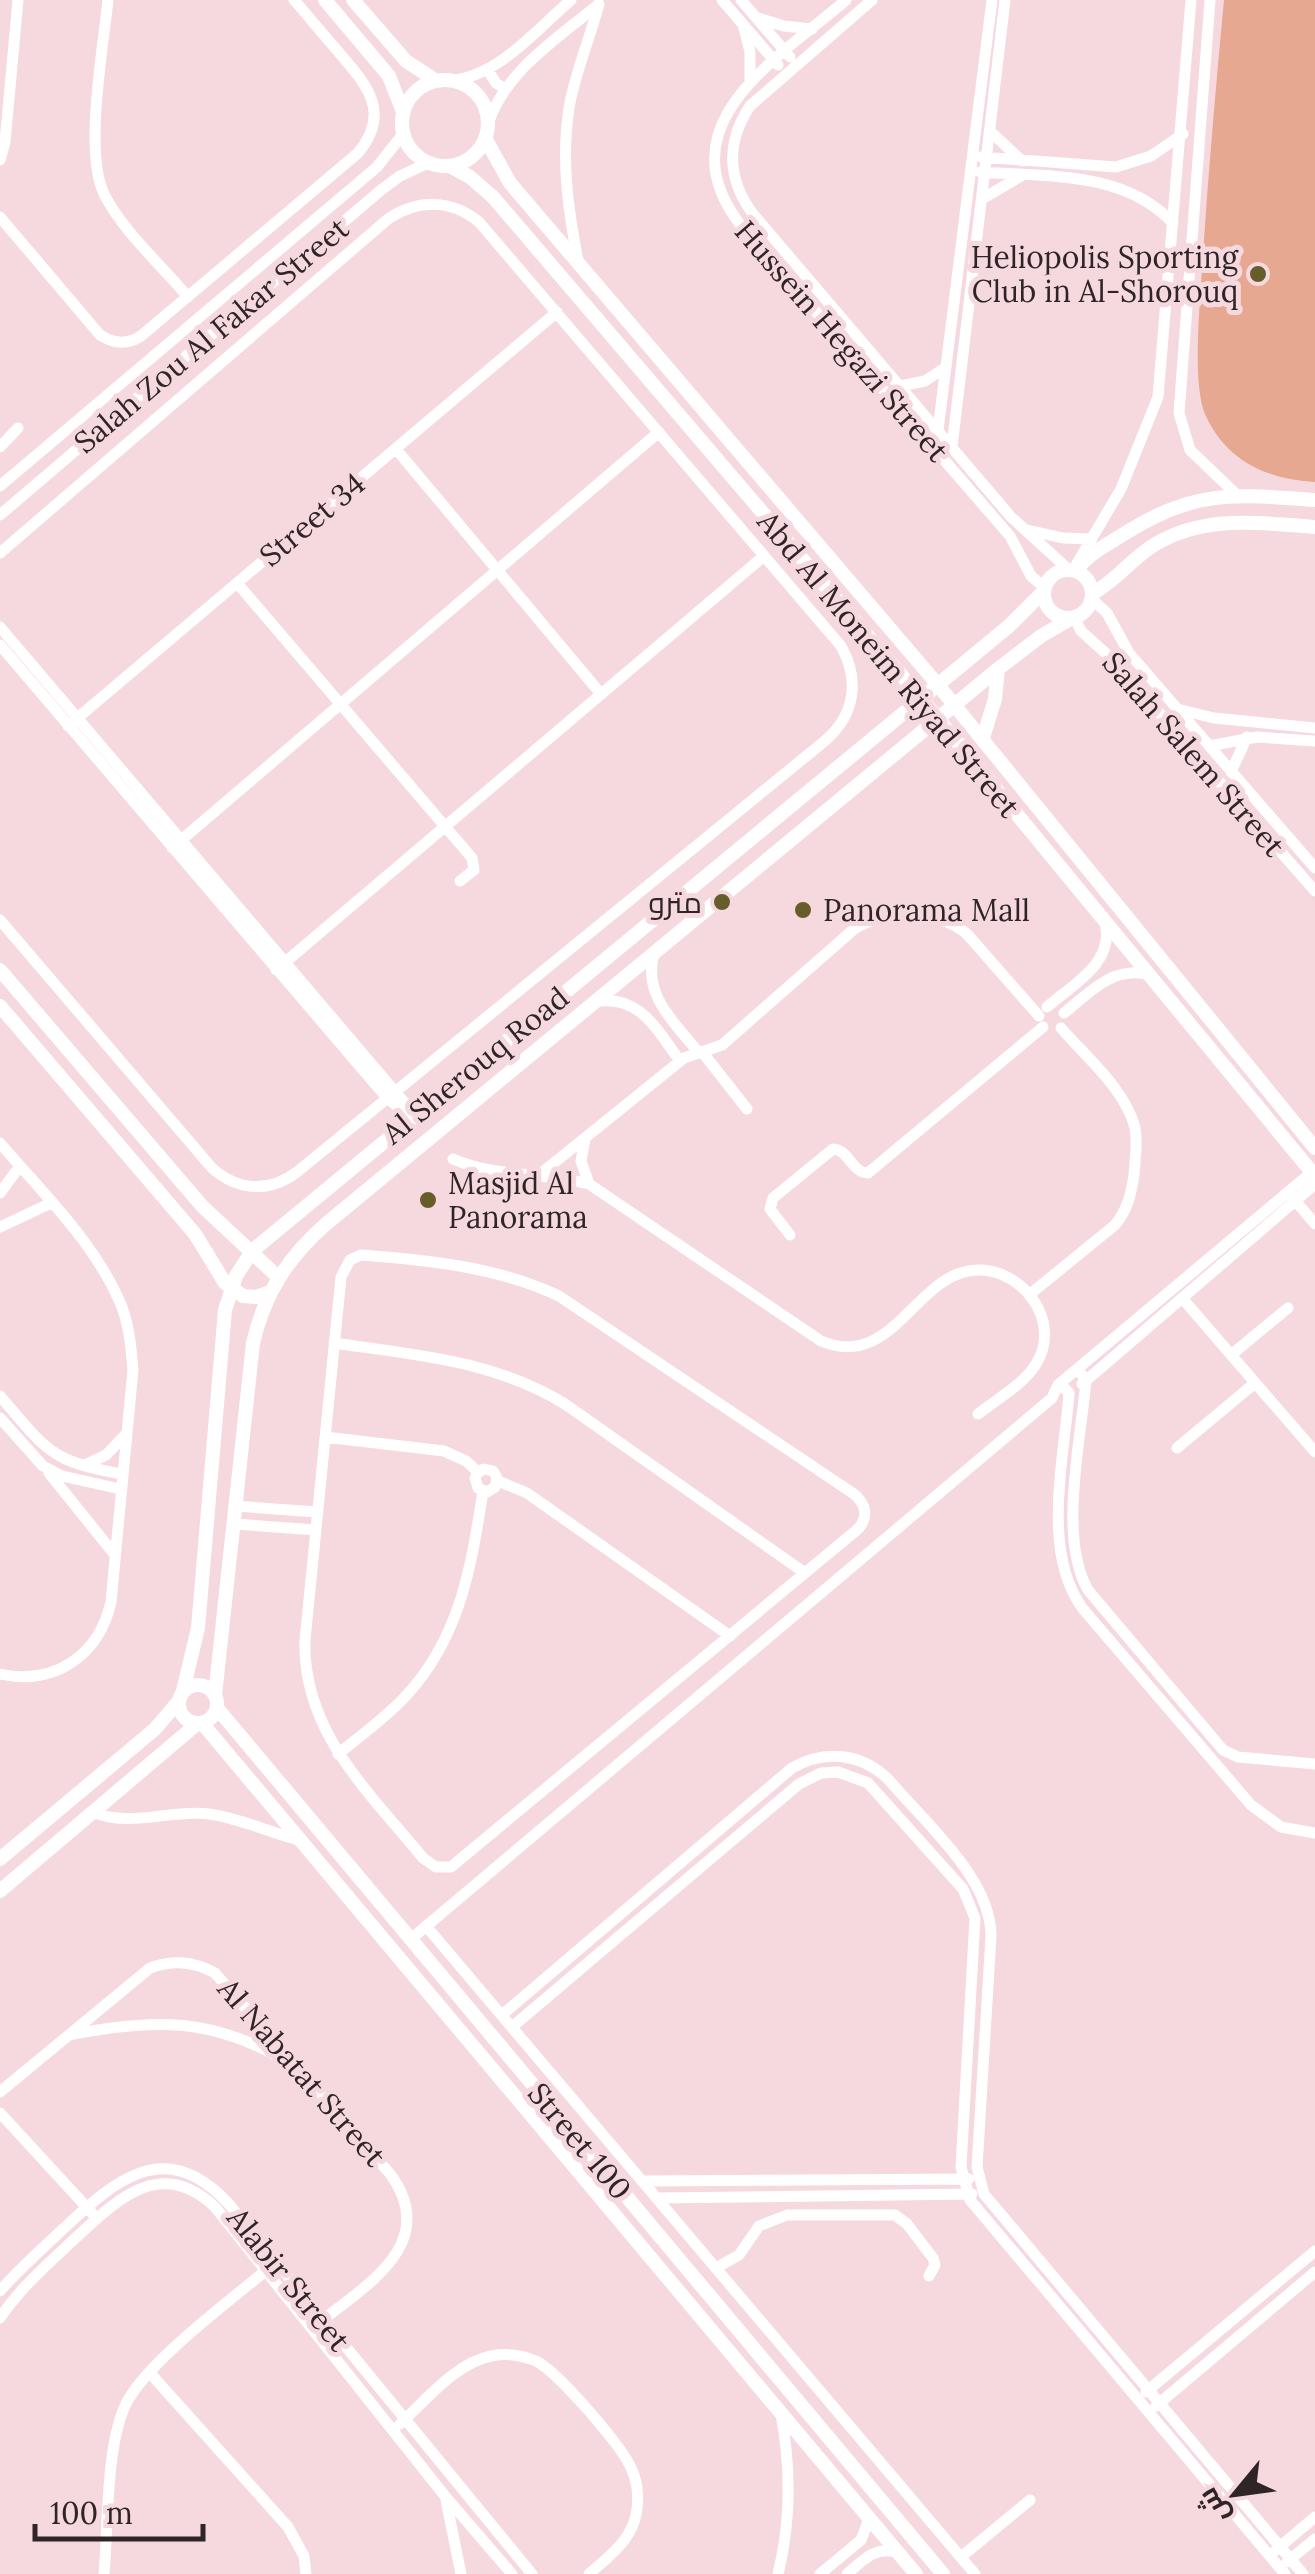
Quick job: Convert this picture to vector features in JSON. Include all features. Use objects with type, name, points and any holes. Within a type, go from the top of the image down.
[{"type":"street","points":[[0,160],[6,142],[18,0]]},
{"type":"street","points":[[108,0],[94,154],[100,183],[114,210],[188,297]]},
{"type":"street","points":[[0,218],[108,340],[134,341],[358,153],[371,132],[374,107],[365,84],[294,0]]},
{"type":"street","points":[[325,0],[392,81],[402,112],[403,134],[412,151],[428,163],[450,166],[468,160],[487,131],[505,89],[524,68],[601,2]]},
{"type":"street","points":[[352,0],[411,66],[435,80]]},
{"type":"street","points":[[402,112],[418,88],[435,80],[465,79],[487,69],[571,0]]},
{"type":"street","points":[[722,0],[785,74]]},
{"type":"street","points":[[741,0],[796,64]]},
{"type":"street","name":"Hussein Hegazi Street","points":[[846,0],[750,82],[728,108],[716,141],[716,176],[729,209],[1010,536],[1031,576],[1044,590]]},
{"type":"street","name":"Hussein Hegazi Street","points":[[872,0],[750,106],[741,120],[732,152],[736,185],[753,214],[952,448],[1022,528],[1072,570]]},
{"type":"street","points":[[932,446],[940,433],[992,0]]},
{"type":"street","points":[[952,448],[1005,0]]},
{"type":"street","points":[[1072,570],[1122,490],[1158,397],[1192,0]]},
{"type":"street","points":[[1210,0],[1178,413],[1190,450],[1237,495]]},
{"type":"street","points":[[579,265],[566,200],[565,148],[570,105],[601,2]]},
{"type":"street","points":[[756,17],[812,29]]},
{"type":"street","points":[[742,24],[750,52],[750,82]]},
{"type":"street","points":[[392,81],[402,77],[411,66]]},
{"type":"street","points":[[487,69],[505,89]]},
{"type":"street","points":[[453,80],[478,96],[487,131]]},
{"type":"street","points":[[990,130],[1022,161]]},
{"type":"street","name":"Abd Al Moneim Riyad Street","points":[[487,131],[497,164],[579,265],[955,705],[1314,1145]]},
{"type":"street","name":"Salah Zou Al Fakar Street","points":[[5,482],[385,158],[403,134]]},
{"type":"street","points":[[972,156],[1116,167],[1151,156],[1180,134],[1200,136]]},
{"type":"street","points":[[385,158],[395,165],[400,176]]},
{"type":"street","name":"Salah Zou Al Fakar Street","points":[[0,515],[400,176],[428,163]]},
{"type":"street","points":[[478,182],[483,173],[497,164]]},
{"type":"street","name":"Abd Al Moneim Riyad Street","points":[[450,166],[478,182],[921,698],[1314,1177]]},
{"type":"street","points":[[970,171],[1114,184],[1146,199],[1172,222]]},
{"type":"street","points":[[982,199],[1022,176]]},
{"type":"street","points":[[0,554],[388,219],[407,208],[439,204],[470,215],[764,556],[848,657],[853,696],[844,720],[826,740],[288,1178],[259,1187],[229,1180],[212,1168],[0,920]]},
{"type":"street","name":"Street 34","points":[[73,721],[556,312]]},
{"type":"street","points":[[900,386],[925,381],[946,367]]},
{"type":"street","points":[[1154,410],[1167,415],[1178,413]]},
{"type":"street","points":[[0,447],[18,428]]},
{"type":"street","points":[[177,844],[659,432]]},
{"type":"street","points":[[712,454],[727,441]]},
{"type":"street","points":[[396,448],[601,694]]},
{"type":"street","points":[[5,482],[24,494]]},
{"type":"street","points":[[1315,500],[1237,495],[1197,499],[1156,514],[1072,570],[1053,575],[1044,590],[1052,611],[1073,617],[1086,610],[1092,596],[1156,544],[1196,527],[1237,522],[1315,527]]},
{"type":"street","points":[[1022,528],[1049,536],[1092,539]]},
{"type":"street","points":[[281,966],[764,556]]},
{"type":"street","points":[[1072,570],[1088,579],[1092,596]]},
{"type":"street","points":[[237,583],[446,826],[474,864],[474,870],[460,881]]},
{"type":"street","name":"Al Sherouq Road","points":[[180,1697],[198,1628],[224,1321],[230,1290],[252,1252],[1009,626],[1044,590]]},
{"type":"street","name":"Salah Salem Street","points":[[1092,596],[1129,653],[1315,868]]},
{"type":"street","name":"Al Sherouq Road","points":[[216,1701],[253,1343],[278,1277],[309,1239],[430,1138],[998,669],[1073,617]]},
{"type":"street","name":"Salah Salem Street","points":[[1073,617],[1081,631],[1112,658],[1315,891]]},
{"type":"street","points":[[0,626],[73,721],[430,1138]]},
{"type":"street","points":[[0,646],[73,721]]},
{"type":"street","points":[[982,738],[992,712],[998,669]]},
{"type":"street","points":[[1177,709],[1214,718],[1315,728]]},
{"type":"street","points":[[1209,746],[1247,737],[1315,742]]},
{"type":"street","points":[[1231,772],[1247,737]]},
{"type":"street","points":[[1074,884],[1089,872]]},
{"type":"street","points":[[539,1174],[680,1061],[722,1045],[853,930],[874,918],[890,915],[942,921],[962,929],[1054,1032],[1065,1021],[1064,1013],[1054,1006],[1043,1017]]},
{"type":"street","points":[[790,1235],[772,1213],[771,1201],[830,1151],[838,1149],[861,1173],[868,1173],[1043,1017],[1101,959],[1106,945],[1105,923]]},
{"type":"street","points":[[654,954],[650,972],[656,997],[747,1108]]},
{"type":"street","points":[[0,970],[220,1226],[278,1277]]},
{"type":"street","points":[[1064,1013],[1115,976],[1130,972],[1150,979],[1170,970]]},
{"type":"street","points":[[595,1002],[622,1000],[638,1008],[680,1061]]},
{"type":"street","points":[[0,1006],[202,1244],[230,1290],[250,1297],[270,1292]]},
{"type":"street","points":[[1029,1295],[1115,1225],[1131,1194],[1137,1148],[1131,1116],[1120,1097],[1061,1028]]},
{"type":"street","points":[[52,1066],[68,1051]]},
{"type":"street","points":[[586,1139],[581,1161],[590,1184]]},
{"type":"street","points":[[0,1142],[106,1274],[121,1304],[134,1370],[109,1613],[96,1642],[80,1658],[37,1676],[0,1674]]},
{"type":"street","points":[[1299,1156],[1314,1145]]},
{"type":"street","points":[[453,1159],[478,1167],[590,1184],[830,1345],[850,1348],[870,1343],[963,1272],[1000,1273],[1029,1295],[1043,1321],[1044,1341],[1039,1360],[1027,1376],[978,1414]]},
{"type":"street","points":[[0,1193],[20,1166]]},
{"type":"street","points":[[1052,1398],[1070,1394],[1314,1177]]},
{"type":"street","points":[[167,1201],[184,1185]]},
{"type":"street","points":[[1292,1198],[1315,1224]]},
{"type":"street","points":[[411,1939],[1052,1398],[1060,1382],[1292,1198]]},
{"type":"street","points":[[0,1227],[51,1203]]},
{"type":"street","points":[[362,1255],[464,1266],[528,1283],[559,1296],[859,1498],[865,1508],[862,1524],[730,1636],[451,1867],[436,1867],[423,1858],[338,1754],[316,1714],[305,1669],[325,1436],[342,1271],[350,1260],[362,1255]]},
{"type":"street","points":[[1182,1298],[1315,1452]]},
{"type":"street","points":[[1231,1354],[1288,1308]]},
{"type":"street","points":[[334,1343],[471,1364],[533,1386],[566,1404],[804,1573]]},
{"type":"street","points":[[1077,1368],[1086,1380],[1072,1534],[1076,1563],[1094,1598],[1223,1750],[1238,1758],[1315,1764]]},
{"type":"street","points":[[1060,1382],[1070,1394],[1058,1534],[1065,1580],[1082,1610],[1260,1814],[1292,1831],[1315,1832]]},
{"type":"street","points":[[1178,1448],[1255,1383]]},
{"type":"street","points":[[0,1396],[50,1452],[78,1467],[122,1474]]},
{"type":"street","points":[[0,1418],[115,1555]]},
{"type":"street","points":[[78,1467],[106,1455],[128,1432]]},
{"type":"street","points":[[325,1436],[444,1451],[466,1461],[478,1472]]},
{"type":"street","points":[[43,1466],[62,1476],[120,1489]]},
{"type":"street","points":[[478,1472],[490,1470],[498,1481],[527,1492],[730,1636]]},
{"type":"street","points":[[478,1472],[476,1485],[483,1491],[493,1490],[498,1481]]},
{"type":"street","points":[[338,1754],[402,1700],[440,1650],[465,1594],[483,1491]]},
{"type":"street","points":[[236,1506],[318,1512]]},
{"type":"street","points":[[234,1524],[316,1530]]},
{"type":"street","points":[[0,1860],[164,1721],[180,1697],[200,1684],[216,1701],[212,1717],[0,1891]]},
{"type":"street","points":[[180,1697],[186,1719],[200,1723]]},
{"type":"street","name":"Street 100","points":[[216,1701],[943,2574]]},
{"type":"street","name":"Street 100","points":[[200,1723],[916,2574]]},
{"type":"street","points":[[1192,1738],[1203,1728]]},
{"type":"street","points":[[502,2014],[800,1764],[838,1756],[866,1763],[882,1774],[975,1880],[988,1910],[991,1936],[978,2179],[984,2194],[1303,2574]]},
{"type":"street","points":[[512,2027],[806,1779],[822,1773],[846,1773],[875,1788],[963,1889],[974,1918],[962,2180],[967,2194],[1283,2571],[1315,2539]]},
{"type":"street","points":[[93,1812],[123,1819],[212,1814],[300,1840]]},
{"type":"street","points":[[0,1842],[21,1842]]},
{"type":"street","points":[[649,1890],[659,1902]]},
{"type":"street","points":[[426,1926],[976,2574]]},
{"type":"street","name":"Al Nabatat Street","points":[[0,2092],[138,1974],[163,1964],[190,1963],[215,1972],[391,2174],[406,2204],[405,2237],[389,2266],[317,2325]]},
{"type":"street","points":[[67,2035],[132,2023],[190,2024],[246,2040],[299,2069]]},
{"type":"street","points":[[0,2112],[97,2219]]},
{"type":"street","name":"Alabir Street","points":[[0,2291],[86,2207],[126,2177],[153,2170],[181,2172],[218,2193],[271,2267],[398,2425],[532,2574]]},
{"type":"street","points":[[642,2181],[978,2179]]},
{"type":"street","points":[[804,2180],[806,2214]]},
{"type":"street","name":"Alabir Street","points":[[0,2318],[24,2285],[120,2198],[141,2188],[164,2184],[186,2188],[215,2208],[271,2267]]},
{"type":"street","points":[[864,2214],[866,2194]]},
{"type":"street","points":[[657,2198],[984,2194]]},
{"type":"street","points":[[716,2268],[739,2255],[753,2231],[779,2216],[890,2214],[903,2220],[934,2260],[930,2276]]},
{"type":"street","points":[[1138,2400],[1315,2251]]},
{"type":"street","points":[[104,2574],[118,2426],[130,2397],[149,2372],[271,2267]]},
{"type":"street","points":[[1148,2412],[1315,2272]]},
{"type":"street","points":[[1066,2316],[1077,2306]]},
{"type":"street","points":[[398,2425],[460,2371],[488,2356],[519,2355],[546,2367],[623,2452],[636,2483],[638,2499],[630,2531],[621,2545],[589,2574]]},
{"type":"street","points":[[149,2372],[288,2527],[298,2541],[306,2574]]},
{"type":"street","points":[[778,2574],[787,2532],[789,2484],[781,2414]]},
{"type":"street","name":"Alabir Street","points":[[398,2425],[445,2496],[512,2574]]},
{"type":"street","points":[[824,2466],[840,2452]]},
{"type":"street","points":[[445,2496],[461,2574]]},
{"type":"street","points":[[962,2558],[1030,2500]]},
{"type":"street","points":[[1269,2556],[1315,2517]]},
{"type":"street","points":[[820,2574],[866,2534],[869,2519]]},
{"type":"street","points":[[855,2545],[864,2548],[866,2558]]},
{"type":"street","points":[[847,2574],[880,2550],[896,2552]]},
{"type":"shaded area","name":"Heliopolis Sporting Club in Al-Shorouq","points":[[1224,0],[1315,0],[1315,482],[1264,472],[1236,455],[1214,430],[1201,402],[1199,313]]},
{"type":"place","name":"Heliopolis Sporting Club in Al-Shorouq","points":[[1258,274]]},
{"type":"place","name":"مترو","points":[[722,902]]},
{"type":"place","name":"Panorama Mall","points":[[803,910]]},
{"type":"place","name":"Masjid Al Panorama","points":[[428,1200]]}]
